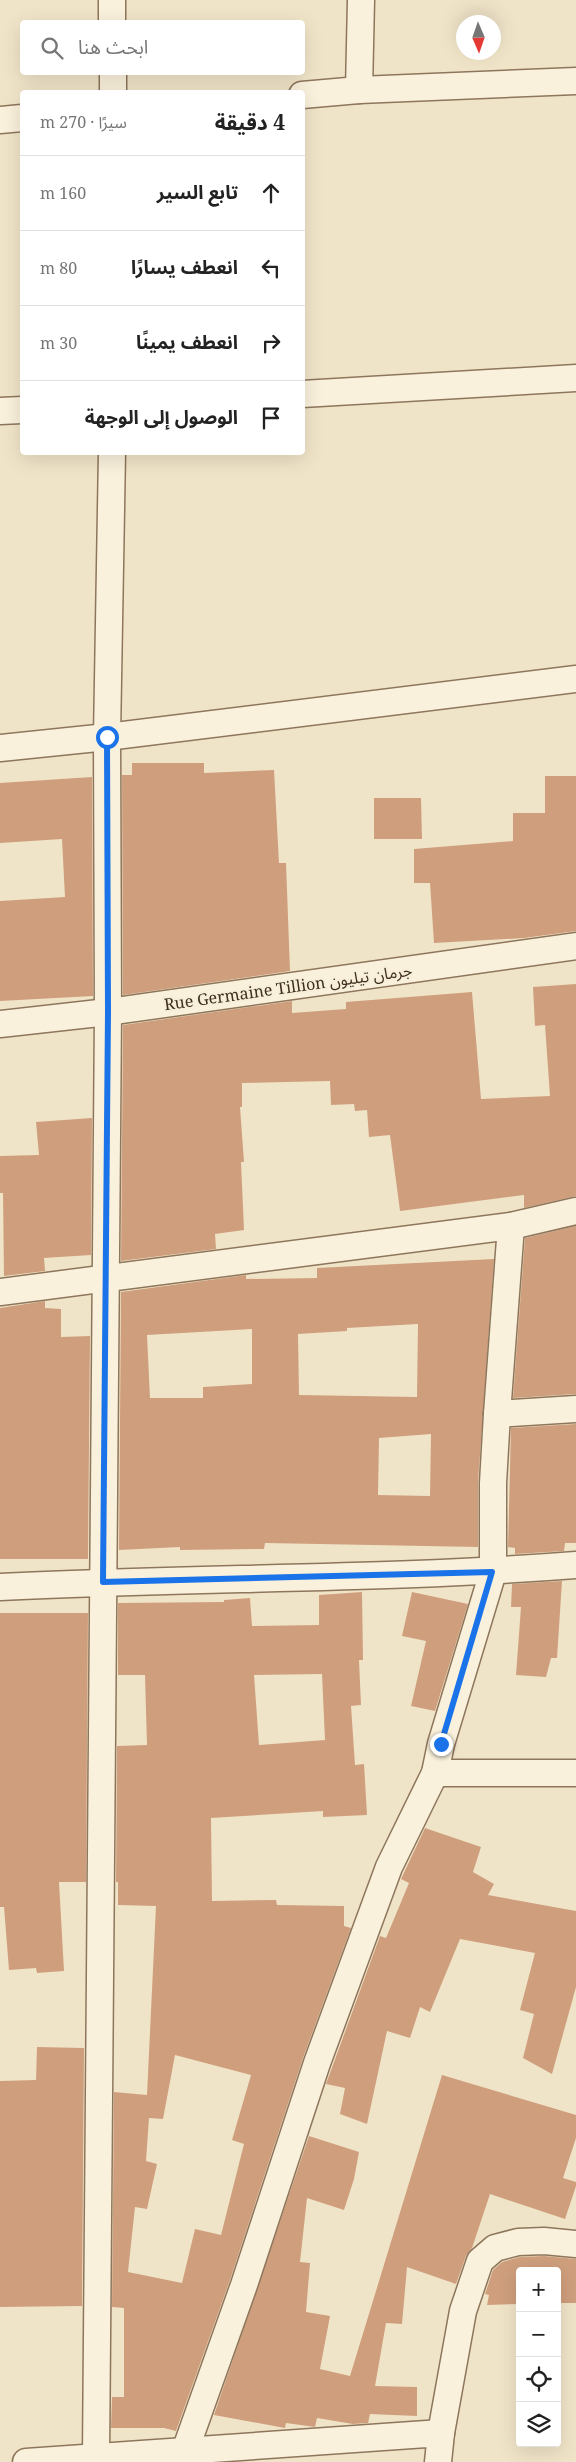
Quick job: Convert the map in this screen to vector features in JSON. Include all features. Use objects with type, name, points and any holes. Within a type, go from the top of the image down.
[{"type":"street","points":[[112,0],[112,20]]},
{"type":"street","points":[[359,90],[361,0]]},
{"type":"street","points":[[113,75],[113,90]]},
{"type":"street","points":[[305,95],[359,90],[576,81]]},
{"type":"street","points":[[0,120],[20,118]]},
{"type":"street","points":[[305,394],[576,378]]},
{"type":"street","points":[[0,411],[20,410]]},
{"type":"street","points":[[96,2458],[108,1012],[107,737],[112,455]]},
{"type":"street","points":[[0,748],[107,737],[576,679]]},
{"type":"street","name":"Rue Germaine Tillion جرمان تيليون","points":[[0,1024],[108,1012],[576,946]]},
{"type":"street","points":[[0,1292],[511,1226],[576,1210]]},
{"type":"street","points":[[185,2451],[244,2284],[317,2064],[389,1867],[435,1773],[441,1744],[492,1572],[493,1483],[511,1226]]},
{"type":"street","points":[[497,1414],[576,1409]]},
{"type":"street","points":[[0,1587],[103,1582],[492,1572],[576,1566]]},
{"type":"street","points":[[435,1773],[576,1773]]},
{"type":"street","points":[[438,2462],[441,2433],[462,2311],[480,2261],[496,2248],[518,2242],[544,2241],[576,2244]]},
{"type":"street","points":[[26,2462],[441,2433]]},
{"type":"building","points":[[132,763],[204,763],[204,773],[274,770],[279,863],[286,863],[290,971],[123,995],[122,775],[132,775]]},
{"type":"building","points":[[545,776],[576,776],[576,931],[524,938],[434,943],[430,883],[414,883],[414,849],[513,841],[513,813],[545,813]]},
{"type":"building","points":[[92,777],[93,996],[0,1001],[0,901],[65,897],[62,839],[0,843],[0,783]]},
{"type":"building","points":[[374,798],[421,798],[422,839],[374,839]]},
{"type":"building","points":[[576,984],[576,1196],[524,1208],[524,1195],[400,1211],[390,1135],[369,1137],[367,1110],[355,1111],[354,1104],[331,1105],[330,1081],[242,1083],[242,1107],[240,1107],[244,1162],[241,1162],[244,1230],[215,1234],[216,1249],[121,1261],[123,1025],[292,1001],[292,1013],[346,1009],[346,1002],[472,992],[481,1099],[550,1096],[545,1025],[535,1026],[533,987]]},
{"type":"building","points":[[92,1118],[91,1255],[44,1258],[45,1271],[4,1276],[3,1193],[0,1193],[0,1156],[39,1155],[36,1122]]},
{"type":"building","points":[[576,1226],[576,1394],[513,1398],[525,1238]]},
{"type":"building","points":[[494,1259],[478,1482],[478,1547],[265,1543],[264,1549],[180,1550],[180,1547],[119,1550],[121,1292],[246,1275],[246,1279],[317,1278],[317,1268]],"holes":[[[418,1324],[417,1397],[299,1395],[298,1334],[347,1331],[347,1328]],[[252,1329],[252,1384],[203,1387],[203,1398],[150,1398],[147,1335]],[[431,1434],[430,1496],[378,1495],[379,1438]]]},
{"type":"building","points":[[45,1301],[45,1308],[61,1309],[61,1337],[90,1336],[88,1559],[0,1559],[0,1308]]},
{"type":"building","points":[[576,1424],[576,1543],[565,1543],[564,1551],[515,1554],[515,1548],[508,1547],[511,1428]]},
{"type":"building","points":[[562,1581],[557,1658],[551,1658],[546,1677],[516,1675],[521,1607],[511,1607],[512,1584]]},
{"type":"building","points":[[362,1592],[363,1660],[359,1660],[361,1705],[351,1706],[355,1765],[364,1764],[367,1815],[323,1817],[323,1811],[211,1818],[212,1901],[276,1900],[277,1905],[344,1906],[344,1926],[351,1928],[303,2058],[230,2280],[176,2431],[164,2428],[111,2428],[112,2397],[124,2397],[124,2308],[112,2307],[114,2092],[147,2095],[156,1906],[118,1905],[118,1882],[116,1882],[117,1746],[147,1745],[145,1675],[118,1675],[118,1603],[224,1602],[224,1600],[250,1598],[252,1626],[319,1625],[319,1595]],"holes":[[[322,1674],[325,1740],[259,1745],[254,1675]],[[175,2055],[251,2075],[232,2140],[244,2144],[221,2235],[195,2229],[182,2283],[128,2272],[135,2207],[147,2209],[157,2164],[146,2161],[149,2118],[163,2119]]]},
{"type":"building","points":[[412,1592],[468,1604],[435,1711],[411,1706],[426,1641],[402,1636]]},
{"type":"building","points":[[0,1613],[88,1613],[86,1882],[59,1882],[64,1971],[37,1973],[36,1968],[9,1970],[4,1907],[0,1907]]},
{"type":"building","points":[[425,1828],[481,1847],[473,1872],[494,1884],[488,1895],[576,1911],[576,1987],[552,2074],[523,2058],[534,2014],[520,2010],[535,1953],[460,1939],[430,2012],[420,2007],[410,2038],[387,2031],[367,2124],[340,2114],[345,2088],[326,2084],[380,1936],[386,1938],[409,1883],[401,1879]]},
{"type":"building","points":[[37,2047],[84,2048],[82,2306],[0,2307],[0,2081],[36,2080]]},
{"type":"building","points":[[442,2075],[576,2115],[576,2138],[563,2178],[576,2182],[576,2186],[565,2219],[490,2194],[472,2248],[466,2256],[456,2284],[407,2267],[402,2324],[386,2323],[375,2386],[417,2387],[417,2416],[370,2414],[368,2423],[353,2424],[317,2418],[315,2427],[286,2423],[285,2428],[214,2415],[309,2136],[359,2152],[354,2179],[344,2210],[307,2198],[300,2262],[310,2263],[306,2312],[330,2316],[320,2369],[350,2376]]},
{"type":"building","points":[[544,2256],[576,2259],[576,2303],[561,2303],[561,2267],[516,2267],[516,2304],[487,2305],[489,2295],[485,2294],[493,2270],[502,2262],[520,2257]]},
{"type":"route","points":[[107,737],[108,1012],[103,1582],[492,1572],[441,1744]]}]
